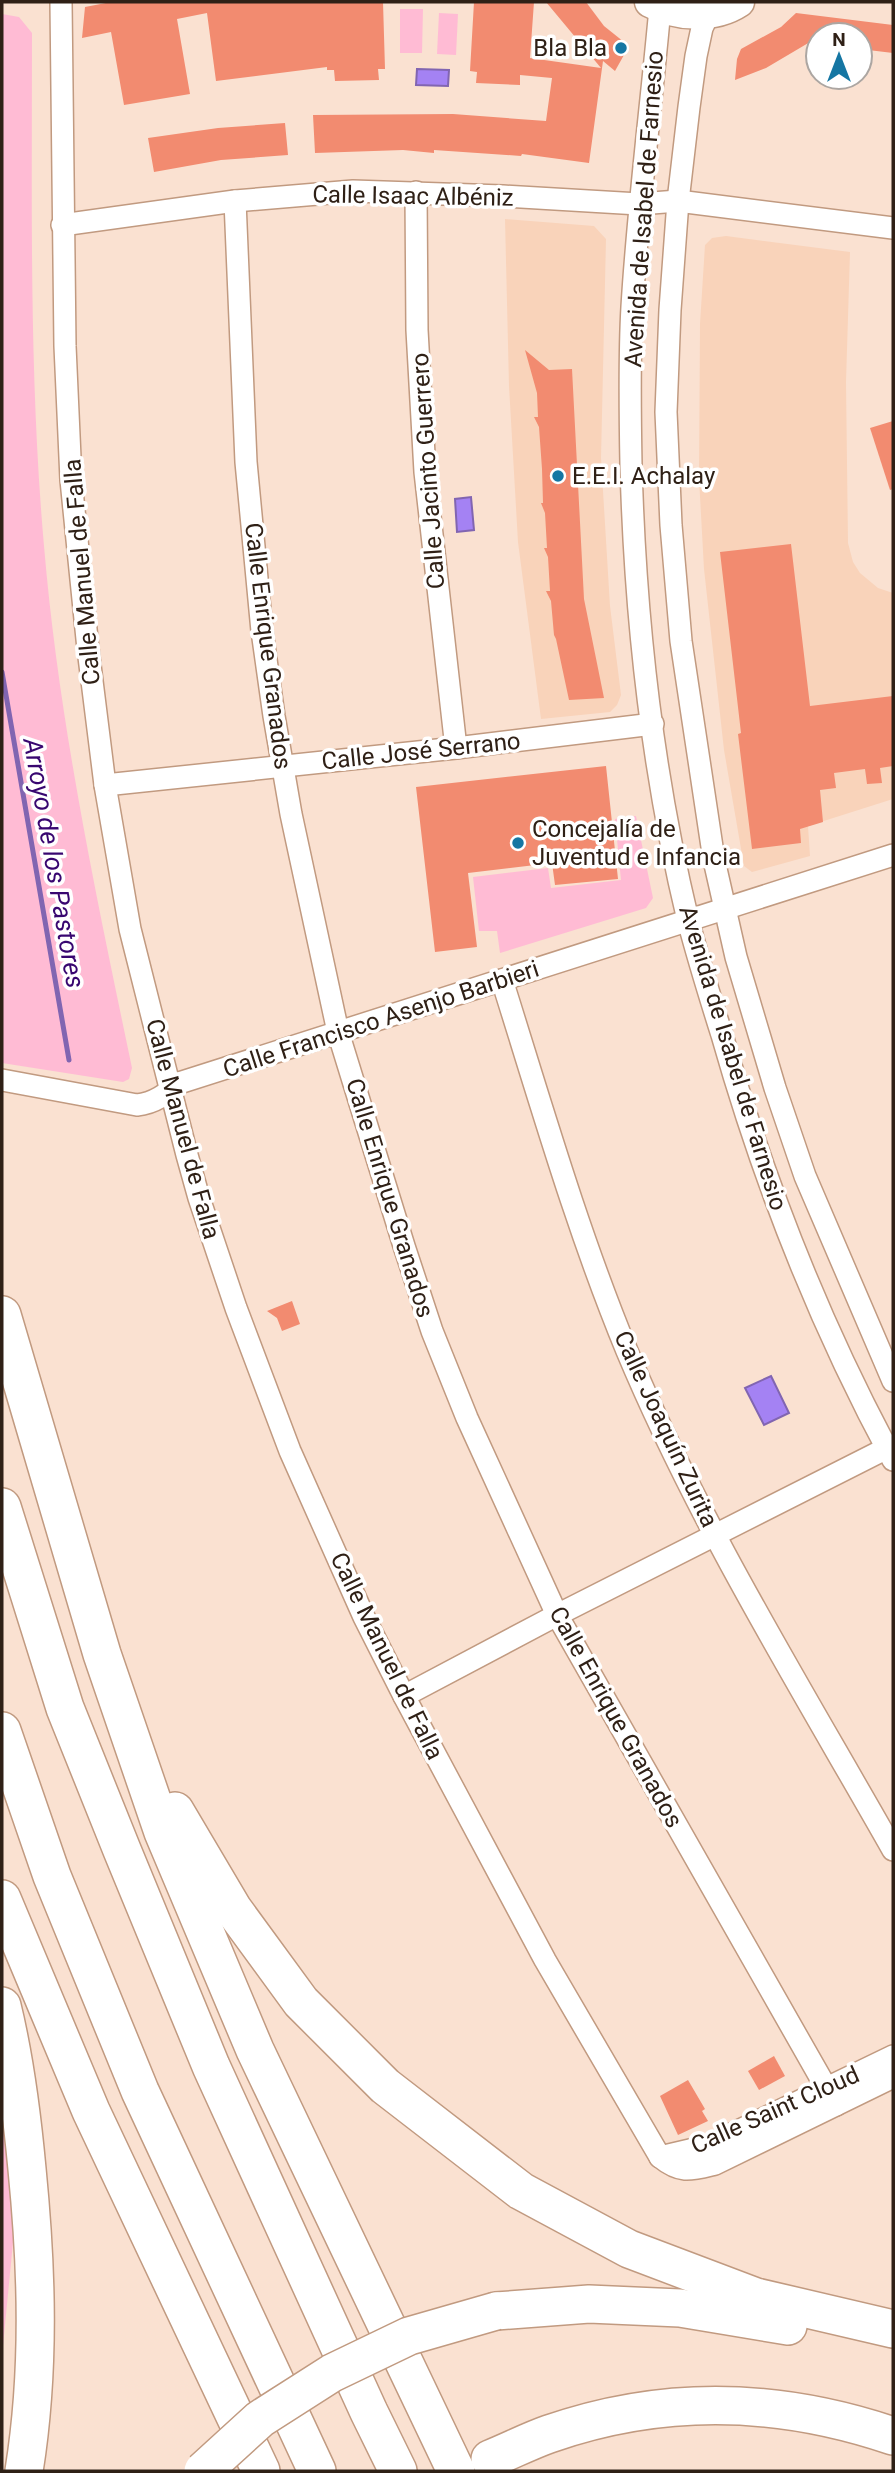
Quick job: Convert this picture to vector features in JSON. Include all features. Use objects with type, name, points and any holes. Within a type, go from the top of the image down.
[{"type":"highway","points":[[2,1315],[102,1654],[163,1832],[255,2050],[456,2471]]},
{"type":"highway","points":[[2,1507],[65,1708],[122,1850],[211,2066],[398,2471]]},
{"type":"highway","points":[[102,1654],[182,1824],[233,1909],[302,2003],[384,2087],[521,2191],[629,2249],[755,2297],[893,2329]]},
{"type":"highway","points":[[2,1731],[52,1876],[139,2091],[317,2471]]},
{"type":"highway","points":[[2,1899],[91,2111],[261,2471]]},
{"type":"highway","points":[[2,2006],[23,2125],[34,2247],[36,2360],[24,2471]]},
{"type":"highway","points":[[203,2471],[260,2419],[332,2373],[409,2336],[496,2312],[589,2304],[680,2308],[865,2338],[893,2340]]},
{"type":"highway","points":[[490,2459],[559,2431],[607,2417],[668,2407],[730,2404],[793,2409],[853,2422],[893,2436]]},
{"type":"street","name":"Calle Manuel de Falla","points":[[61,2],[62,225],[71,480],[105,785],[130,929],[169,1091],[199,1198],[236,1308],[285,1438],[364,1617],[545,1960],[660,2157]]},
{"type":"street","points":[[655,5],[684,13],[709,13],[739,2]]},
{"type":"street","name":"Avenida de Isabel de Farnesio","points":[[655,5],[639,204],[630,409],[632,513],[643,647],[662,789],[688,920],[739,1095],[771,1189],[810,1291],[891,1451]]},
{"type":"street","name":"Avenida de Isabel de Farnesio","points":[[709,13],[702,28],[696,55],[678,201],[670,310],[666,412],[671,525],[681,641],[714,860],[736,957],[805,1176],[893,1381]]},
{"type":"street","name":"Calle Isaac Albéniz","points":[[62,225],[235,201],[353,191],[639,204],[678,201],[893,228]]},
{"type":"street","name":"Calle Jacinto Guerrero","points":[[416,192],[417,330],[425,472],[456,748]]},
{"type":"street","name":"Calle Enrique Granados","points":[[235,201],[246,462],[262,631],[283,767],[338,1032],[432,1331],[467,1418],[557,1615],[831,2097]]},
{"type":"street","name":"Calle José Serrano","points":[[105,785],[653,724]]},
{"type":"street","name":"Calle Francisco Asenjo Barbieri","points":[[2,1080],[137,1105],[158,1100],[179,1083],[893,855]]},
{"type":"street","name":"Calle Joaquín Zurita","points":[[502,980],[566,1186],[595,1269],[669,1444],[715,1535],[893,1850]]},
{"type":"street","points":[[404,1696],[715,1535],[891,1451]]},
{"type":"street","name":"Calle Saint Cloud","points":[[660,2157],[673,2167],[690,2170],[715,2164],[831,2097],[893,2056]]},
{"type":"street","name":"Calle Saint Cloud","points":[[831,2097],[893,2077]]},
{"type":"shaded area","points":[[400,9],[423,9],[422,53],[400,53]]},
{"type":"shaded area","points":[[439,13],[458,14],[456,55],[437,54]]},
{"type":"shaded area","points":[[2,14],[19,17],[32,33],[34,354],[44,546],[69,743],[92,873],[132,1068],[129,1079],[123,1082],[2,1063]]},
{"type":"shaded area","points":[[417,69],[449,70],[448,86],[416,85]]},
{"type":"shaded area","name":"E.E.I. Achalay","points":[[505,219],[594,226],[606,239],[601,458],[610,606],[621,695],[610,712],[541,719],[518,542],[509,386]]},
{"type":"shaded area","points":[[726,236],[850,252],[846,382],[848,543],[853,562],[860,573],[878,588],[893,593],[893,799],[808,826],[810,856],[752,872],[744,866],[724,750],[704,569],[699,478],[700,324],[705,245],[712,238]]},
{"type":"shaded area","points":[[471,497],[474,530],[457,532],[455,499]]},
{"type":"shaded area","points":[[636,816],[653,898],[646,908],[500,953],[497,931],[479,931],[473,877],[548,868],[551,888],[621,880],[615,819]]},
{"type":"shaded area","points":[[771,1376],[789,1413],[764,1425],[745,1388]]},
{"type":"shaded area","points":[[2,2118],[10,2160],[14,2232],[2,2356]]},
{"type":"building","points":[[111,2],[383,2],[385,69],[378,69],[379,80],[335,81],[334,70],[327,70],[327,67],[216,81],[207,13],[177,19],[190,94],[124,105],[111,32],[82,38],[85,7]]},
{"type":"building","points":[[474,2],[534,2],[530,58],[601,68],[546,2],[586,2],[604,26],[629,46],[615,71],[603,61],[589,163],[522,154],[434,150],[434,153],[403,150],[315,153],[313,115],[453,114],[546,121],[552,78],[520,75],[520,85],[476,83],[477,72],[470,71]]},
{"type":"building","points":[[796,13],[861,21],[804,21],[804,46],[766,68],[735,80],[741,49],[781,27]]},
{"type":"building","points":[[874,23],[893,25],[893,53],[874,51]]},
{"type":"building","points":[[285,123],[288,155],[221,160],[154,172],[148,138],[218,128]]},
{"type":"building","points":[[525,350],[549,370],[572,369],[584,599],[604,698],[569,700],[554,635],[551,601],[546,591],[550,591],[548,557],[544,548],[547,548],[545,513],[541,503],[542,469],[539,427],[534,417],[538,417],[537,393]]},
{"type":"building","points":[[893,421],[893,489],[890,490],[870,428]]},
{"type":"building","points":[[791,544],[810,706],[893,696],[893,766],[880,768],[882,783],[867,784],[865,769],[834,773],[836,788],[820,790],[823,822],[800,829],[801,843],[752,849],[720,552]]},
{"type":"building","name":"Concejalía de Juventud e Infancia","points":[[606,766],[618,879],[555,885],[552,863],[468,873],[477,947],[435,952],[416,787]]},
{"type":"building","points":[[292,1301],[300,1324],[282,1331],[277,1318],[267,1311]]},
{"type":"building","points":[[774,2056],[785,2076],[759,2090],[748,2071]]},
{"type":"building","points":[[688,2080],[705,2109],[702,2111],[708,2121],[678,2135],[660,2096]]},
{"type":"waterway","name":"Arroyo de los Pastores","points":[[2,672],[69,1060]]},
{"type":"place","name":"Bla Bla","points":[[621,48]]},
{"type":"place","name":"E.E.I. Achalay","points":[[558,476]]},
{"type":"place","name":"Concejalía de Juventud e Infancia","points":[[518,843]]}]
